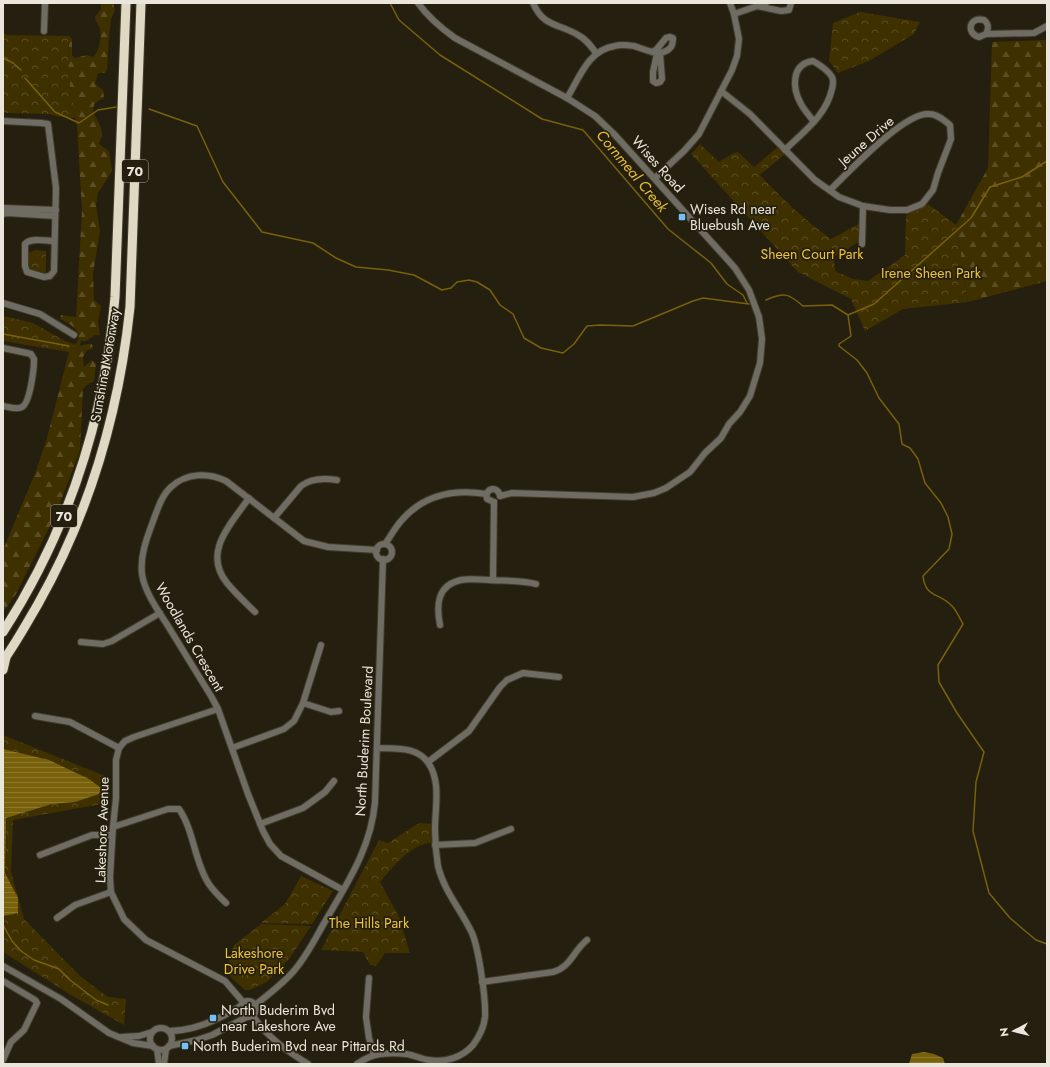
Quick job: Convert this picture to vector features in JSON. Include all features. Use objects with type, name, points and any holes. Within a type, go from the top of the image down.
[{"type":"highway","name":"Sunshine Motorway","points":[[3,632],[29,589],[60,526],[83,464],[99,405],[109,354],[117,265],[126,3]]},
{"type":"highway","name":"Sunshine Motorway","points":[[4,659],[25,628],[63,556],[90,492],[112,417],[127,339],[131,284],[142,3]]},
{"type":"highway","points":[[3,623],[19,597],[29,589]]},
{"type":"highway","points":[[3,670],[4,659]]},
{"type":"street","points":[[44,31],[45,3]]},
{"type":"street","name":"Wises Road","points":[[418,3],[442,29],[454,38],[567,98],[600,120],[741,276],[752,297],[760,322],[762,339],[760,363],[750,396],[721,438],[705,453],[690,472],[677,482],[666,488],[633,497],[512,493],[500,496]]},
{"type":"street","points":[[533,3],[539,14],[546,21],[579,36],[586,41],[596,53]]},
{"type":"street","points":[[654,178],[684,151],[699,134],[732,70],[737,56],[739,39],[734,14],[730,3]]},
{"type":"street","points":[[734,14],[766,3]]},
{"type":"street","points":[[757,6],[789,10],[791,3]]},
{"type":"street","points":[[986,34],[1034,34],[1047,26]]},
{"type":"street","points":[[567,98],[586,65],[596,53],[610,47],[623,45],[657,51],[666,51],[671,47],[662,41],[657,51],[652,75],[653,81],[656,83],[661,81],[662,76],[657,51]]},
{"type":"street","points":[[784,150],[814,122],[821,114],[831,95],[833,82],[831,76],[822,66],[813,61],[804,62],[796,72],[795,90],[801,104],[814,122]]},
{"type":"street","points":[[652,75],[662,76]]},
{"type":"street","name":"Jeune Drive","points":[[722,91],[750,114],[815,180],[839,197],[862,206],[890,210],[907,210],[922,204],[933,190],[951,139],[950,125],[939,116],[928,114],[910,119],[894,130],[830,190]]},
{"type":"street","points":[[3,121],[48,124],[56,188],[54,271],[50,276],[44,277],[27,272],[25,266],[25,244],[32,240],[54,241]]},
{"type":"street","points":[[862,206],[862,244]]},
{"type":"street","points":[[3,208],[55,213]]},
{"type":"street","points":[[3,214],[55,213]]},
{"type":"street","points":[[3,303],[40,314],[74,335]]},
{"type":"street","points":[[3,348],[28,353],[34,360],[26,404],[21,408],[3,406]]},
{"type":"street","name":"Woodlands Crescent","points":[[343,890],[281,856],[270,844],[260,824],[218,709],[160,613],[144,583],[142,568],[145,546],[164,494],[181,480],[190,476],[213,476],[226,481],[304,541],[328,547],[377,550]]},
{"type":"street","points":[[274,518],[305,483],[327,479],[337,480]]},
{"type":"street","points":[[385,544],[390,547],[392,553],[389,558],[382,559],[378,555],[377,550],[380,546],[385,544],[400,522],[414,508],[424,502],[448,493],[486,494],[494,488],[498,490],[500,496],[498,501],[494,502],[489,501],[486,494]]},
{"type":"street","points":[[249,498],[222,538],[218,546],[217,554],[219,569],[227,583],[255,612]]},
{"type":"street","points":[[493,580],[494,502]]},
{"type":"street","name":"North Buderim Boulevard","points":[[255,1004],[272,991],[297,967],[304,958],[359,861],[371,828],[375,802],[382,559]]},
{"type":"street","points":[[440,624],[437,606],[442,592],[448,586],[462,580],[493,580],[536,584]]},
{"type":"street","points":[[81,642],[103,644],[112,641],[160,613]]},
{"type":"street","points":[[232,748],[284,729],[294,721],[303,703],[321,645]]},
{"type":"street","points":[[428,762],[469,731],[500,687],[507,680],[523,673],[560,678]]},
{"type":"street","points":[[303,703],[331,712],[339,711]]},
{"type":"street","points":[[35,716],[70,722],[119,748],[125,741],[134,737],[218,709]]},
{"type":"street","name":"Lakeshore Avenue","points":[[119,748],[116,760],[116,798],[110,877],[112,892],[124,919],[146,940],[225,981],[241,1005]]},
{"type":"street","points":[[356,1064],[374,1055],[388,1053],[405,1054],[430,1060],[447,1062],[473,1045],[481,1031],[485,1016],[482,982],[474,939],[444,883],[438,866],[435,845],[436,780],[434,773],[428,762],[421,755],[411,750],[377,748]]},
{"type":"street","points":[[260,824],[303,808],[325,792],[334,781]]},
{"type":"street","points":[[113,827],[168,809],[179,809],[184,817],[206,881],[226,902]]},
{"type":"street","points":[[435,845],[476,842],[511,829]]},
{"type":"street","points":[[40,855],[92,835],[112,835]]},
{"type":"street","points":[[57,918],[75,904],[112,892]]},
{"type":"street","points":[[482,982],[560,970],[567,965],[578,948],[587,940]]},
{"type":"street","points":[[3,966],[61,999],[110,1033],[120,1037],[133,1042],[155,1048],[168,1047],[212,1035],[245,1018],[253,1016],[256,1012],[255,1004],[248,1001],[223,1017],[196,1028],[179,1031],[169,1031],[160,1028],[139,1036],[120,1037]]},
{"type":"street","points":[[3,1060],[11,1042],[24,1030],[37,1003],[35,1000],[3,981],[10,970]]},
{"type":"street","points":[[369,978],[366,1017],[369,1038],[374,1055]]},
{"type":"street","points":[[241,1005],[240,1012],[245,1018]]},
{"type":"street","points":[[253,1016],[261,1028],[274,1040],[293,1055],[308,1064]]},
{"type":"street","points":[[164,1064],[172,1037],[169,1031]]},
{"type":"street","points":[[152,1032],[150,1039],[155,1048],[159,1064]]},
{"type":"green space","points":[[101,3],[113,3],[115,10],[111,19],[107,70],[104,73],[98,73],[95,84],[103,90],[104,98],[94,105],[93,109],[102,132],[99,144],[109,151],[112,171],[98,193],[96,205],[100,231],[93,274],[94,300],[101,306],[98,322],[100,335],[95,335],[86,341],[81,341],[80,346],[92,344],[93,349],[87,350],[83,357],[84,367],[92,360],[96,364],[94,381],[83,389],[80,450],[56,514],[16,594],[3,612],[3,550],[36,471],[47,438],[69,352],[78,339],[75,329],[70,324],[60,319],[61,315],[76,317],[82,210],[77,126],[68,75],[69,36],[72,39],[72,55],[75,58],[87,55],[93,57],[95,55],[101,32],[95,17],[101,9]]},
{"type":"green space","points":[[860,12],[920,22],[914,34],[869,61],[838,73],[829,61],[833,23]]},
{"type":"green space","points":[[3,33],[7,35],[69,36],[68,75],[76,118],[60,117],[50,114],[3,113]]},
{"type":"green space","points":[[1047,40],[1047,281],[968,302],[956,225],[988,168],[992,42]]},
{"type":"green space","points":[[700,144],[719,162],[738,152],[754,167],[778,147],[785,154],[760,175],[794,209],[831,239],[860,223],[860,241],[834,257],[835,271],[853,279],[868,281],[905,255],[906,215],[928,204],[956,225],[968,302],[903,309],[865,331],[851,299],[798,272],[691,154]]},
{"type":"green space","points":[[35,250],[46,251],[46,271],[43,274],[29,270],[27,266],[28,253]]},
{"type":"green space","points":[[3,316],[33,323],[67,342],[75,344],[69,352],[3,341]]},
{"type":"green space","points":[[3,735],[110,778],[107,803],[13,820],[11,872],[24,919],[81,977],[108,997],[126,999],[124,1025],[71,995],[3,952]]},
{"type":"green space","name":"The Hills Park","points":[[419,823],[433,824],[433,842],[424,844],[410,851],[380,882],[399,917],[410,953],[385,953],[376,966],[370,965],[363,952],[321,950],[379,840],[388,843]]},
{"type":"green space","points":[[301,876],[333,891],[312,924],[261,923],[285,904]]},
{"type":"green space","name":"Lakeshore Drive Park","points":[[261,924],[311,926],[290,958],[267,982],[250,990],[245,990],[225,972],[234,945]]},
{"type":"shaded area","points":[[3,749],[49,760],[89,779],[101,788],[99,794],[75,802],[52,804],[6,818],[5,873],[18,898],[18,913],[3,916]]},
{"type":"shaded area","points":[[924,1052],[943,1058],[945,1064],[909,1064],[912,1054]]},
{"type":"waterway","name":"Cornmeal Creek","points":[[390,3],[399,20],[440,55],[542,119],[583,130],[668,229],[711,263],[727,284],[743,295],[747,303]]},
{"type":"waterway","points":[[3,58],[13,63],[21,70]]},
{"type":"waterway","points":[[25,78],[55,112],[79,123],[98,110],[116,107]]},
{"type":"waterway","points":[[149,109],[197,126],[223,182],[262,232],[313,243],[336,258],[356,267],[388,270],[414,275],[442,290],[451,288],[457,282],[469,280],[477,282],[490,290],[500,305],[513,314],[524,338],[541,348],[563,353],[574,344],[587,326],[633,326],[703,298],[749,304]]},
{"type":"waterway","points":[[848,315],[874,304],[971,218],[990,187],[1022,177],[1047,161]]},
{"type":"waterway","name":"Cornmeal Creek","points":[[766,300],[777,296],[786,295],[793,298],[803,306],[832,305],[848,315],[851,336],[839,344],[839,346],[857,360],[867,373],[879,398],[899,424],[902,444],[910,448],[918,459],[925,483],[941,503],[948,517],[952,534],[949,549],[923,576],[924,583],[927,588],[933,594],[946,601],[953,607],[963,624],[938,665],[939,682],[957,713],[984,752],[976,782],[973,831],[989,893],[1010,918],[1036,940],[1047,944]]},
{"type":"waterway","points":[[3,334],[69,346]]},
{"type":"waterway","points":[[3,925],[12,941],[21,951],[34,960],[59,969],[70,980],[96,1000],[108,1005]]},
{"type":"place","name":"Wises Rd near Bluebush Ave","points":[[682,217]]},
{"type":"place","name":"North Buderim Bvd near Lakeshore Ave","points":[[213,1018]]},
{"type":"place","name":"North Buderim Bvd near Pittards Rd","points":[[185,1046]]},
{"type":"park label","name":"Sheen Court Park","points":[[812,254]]},
{"type":"park label","name":"Irene Sheen Park","points":[[931,273]]}]
